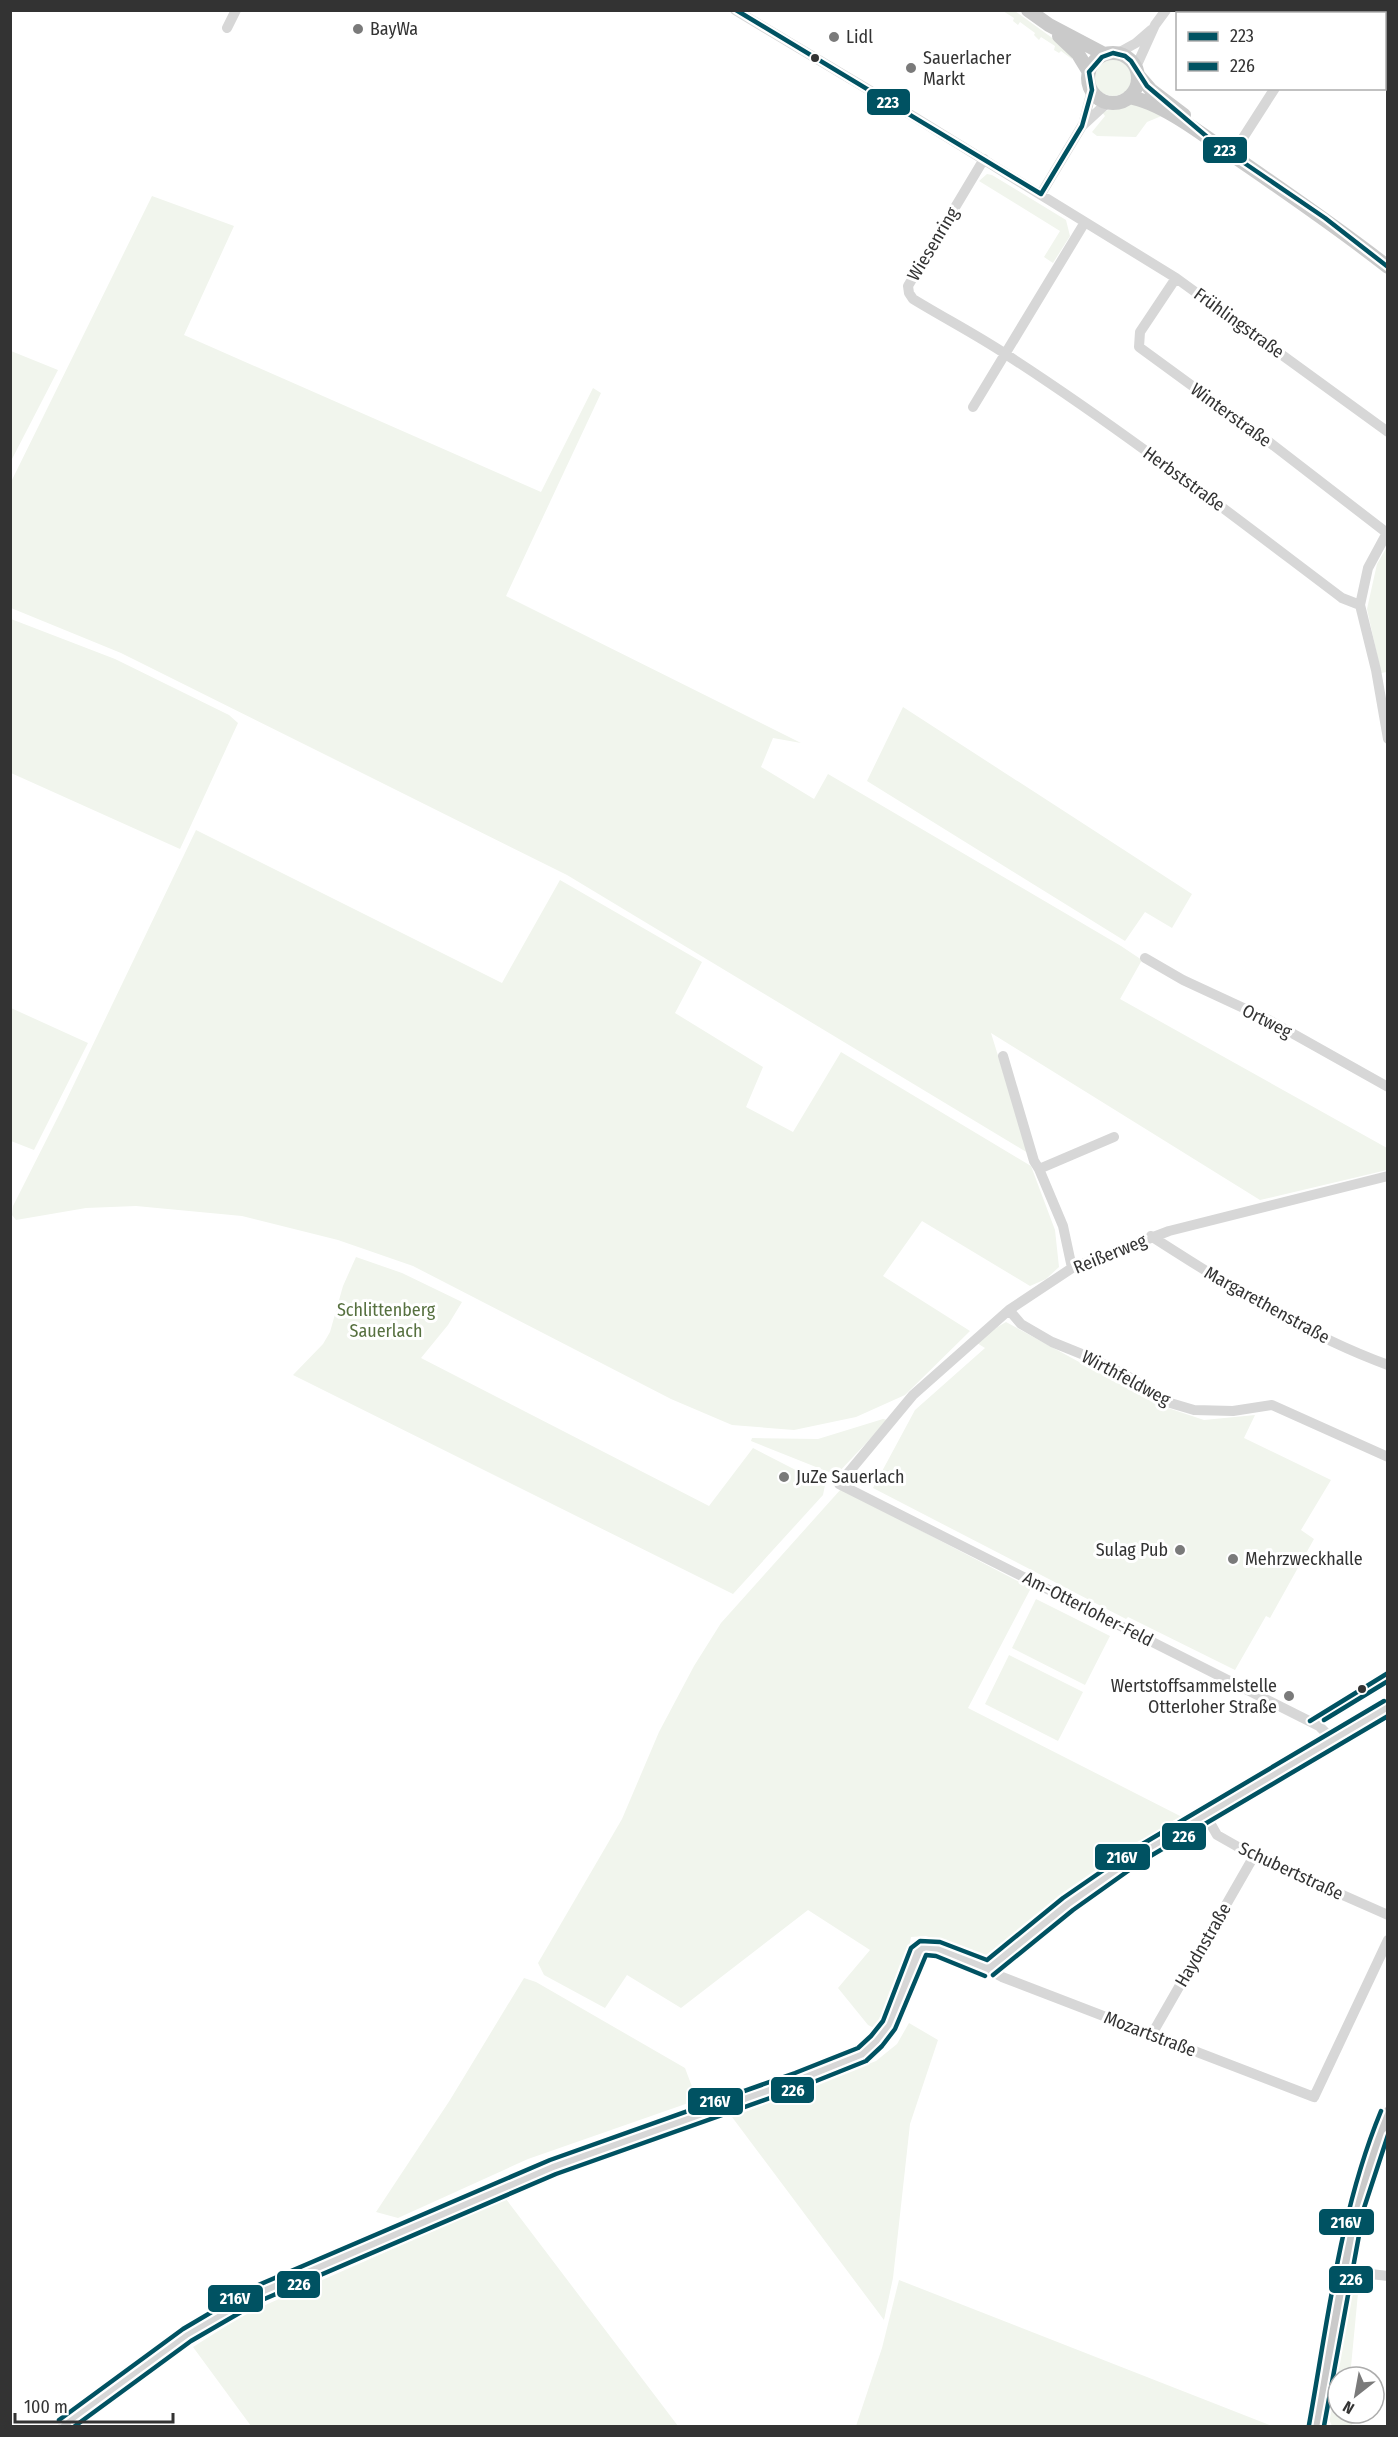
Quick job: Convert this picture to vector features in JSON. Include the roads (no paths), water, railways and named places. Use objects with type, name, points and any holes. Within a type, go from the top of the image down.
[{"type":"main road","points":[[1028,10],[1049,26],[1077,54],[1089,72],[1092,90],[1101,99],[1108,102],[1120,101],[1129,97],[1136,88],[1137,71]]},
{"type":"main road","points":[[1049,26],[1131,61],[1151,90],[1176,108],[1212,141]]},
{"type":"main road","points":[[1089,72],[1097,58],[1111,54]]},
{"type":"main road","points":[[1129,97],[1150,102],[1212,141],[1325,218],[1388,267]]},
{"type":"main road","points":[[1316,2427],[1362,2184],[1388,2114]]},
{"type":"street","points":[[227,28],[236,10]]},
{"type":"street","points":[[735,10],[1085,222],[973,407]]},
{"type":"street","points":[[1111,54],[1136,43],[1155,25],[1166,10]]},
{"type":"street","points":[[1137,71],[1155,25]]},
{"type":"street","points":[[1041,194],[1082,126],[1092,90]]},
{"type":"street","points":[[1232,155],[1274,90]]},
{"type":"street","points":[[1082,126],[1108,102]]},
{"type":"street","name":"Wiesenring","points":[[984,159],[908,286],[913,299],[1006,354]]},
{"type":"street","name":"Frühlingstraße","points":[[1085,222],[1176,278],[1388,432]]},
{"type":"street","name":"Winterstraße","points":[[1176,278],[1140,332],[1139,347],[1387,532]]},
{"type":"street","name":"Herbststraße","points":[[1006,354],[1186,479],[1342,598],[1360,605]]},
{"type":"street","points":[[1387,532],[1368,568],[1360,605],[1376,670],[1388,739]]},
{"type":"street","name":"Ortweg","points":[[1145,958],[1183,980],[1265,1018],[1388,1087]]},
{"type":"street","points":[[1003,1056],[1034,1161],[1064,1226],[1072,1268]]},
{"type":"street","points":[[1039,1169],[1114,1137]]},
{"type":"street","name":"Reißerweg","points":[[839,1484],[913,1395],[1009,1310],[1072,1268],[1151,1236],[1388,1176]]},
{"type":"street","name":"Margarethenstraße","points":[[1151,1236],[1271,1310],[1356,1353],[1388,1365]]},
{"type":"street","name":"Wirthfeldweg","points":[[1009,1310],[1021,1324],[1052,1342],[1131,1378],[1167,1402],[1194,1410],[1233,1411],[1272,1405],[1388,1457]]},
{"type":"street","name":"Am-Otterloher-Feld","points":[[839,1484],[1320,1726],[1332,1739]]},
{"type":"street","points":[[988,1969],[1068,1904],[1138,1855],[1388,1707]]},
{"type":"street","name":"Schubertstraße","points":[[1205,1814],[1217,1835],[1254,1856],[1388,1915]]},
{"type":"street","name":"Haydnstraße","points":[[1152,2034],[1254,1856]]},
{"type":"street","name":"Mozartstraße","points":[[63,2427],[187,2335],[259,2293],[554,2167],[798,2080],[861,2054],[877,2041],[889,2025],[918,1951],[924,1947],[938,1949],[1002,1977],[1314,2097],[1388,1940]]},
{"type":"street","points":[[1345,2271],[1388,2276]]},
{"type":"place","name":"BayWa","points":[[358,29]]},
{"type":"place","name":"Lidl","points":[[834,37]]},
{"type":"place","name":"Sauerlacher Markt","points":[[911,68]]},
{"type":"place","name":"JuZe Sauerlach","points":[[784,1477]]},
{"type":"place","name":"Sulag Pub","points":[[1180,1550]]},
{"type":"place","name":"Mehrzweckhalle","points":[[1233,1559]]},
{"type":"place","name":"Wertstoffsammelstelle Otterloher Straße","points":[[1289,1696]]},
{"type":"park label","name":"Schlittenberg Sauerlach","points":[[386,1320]]}]
